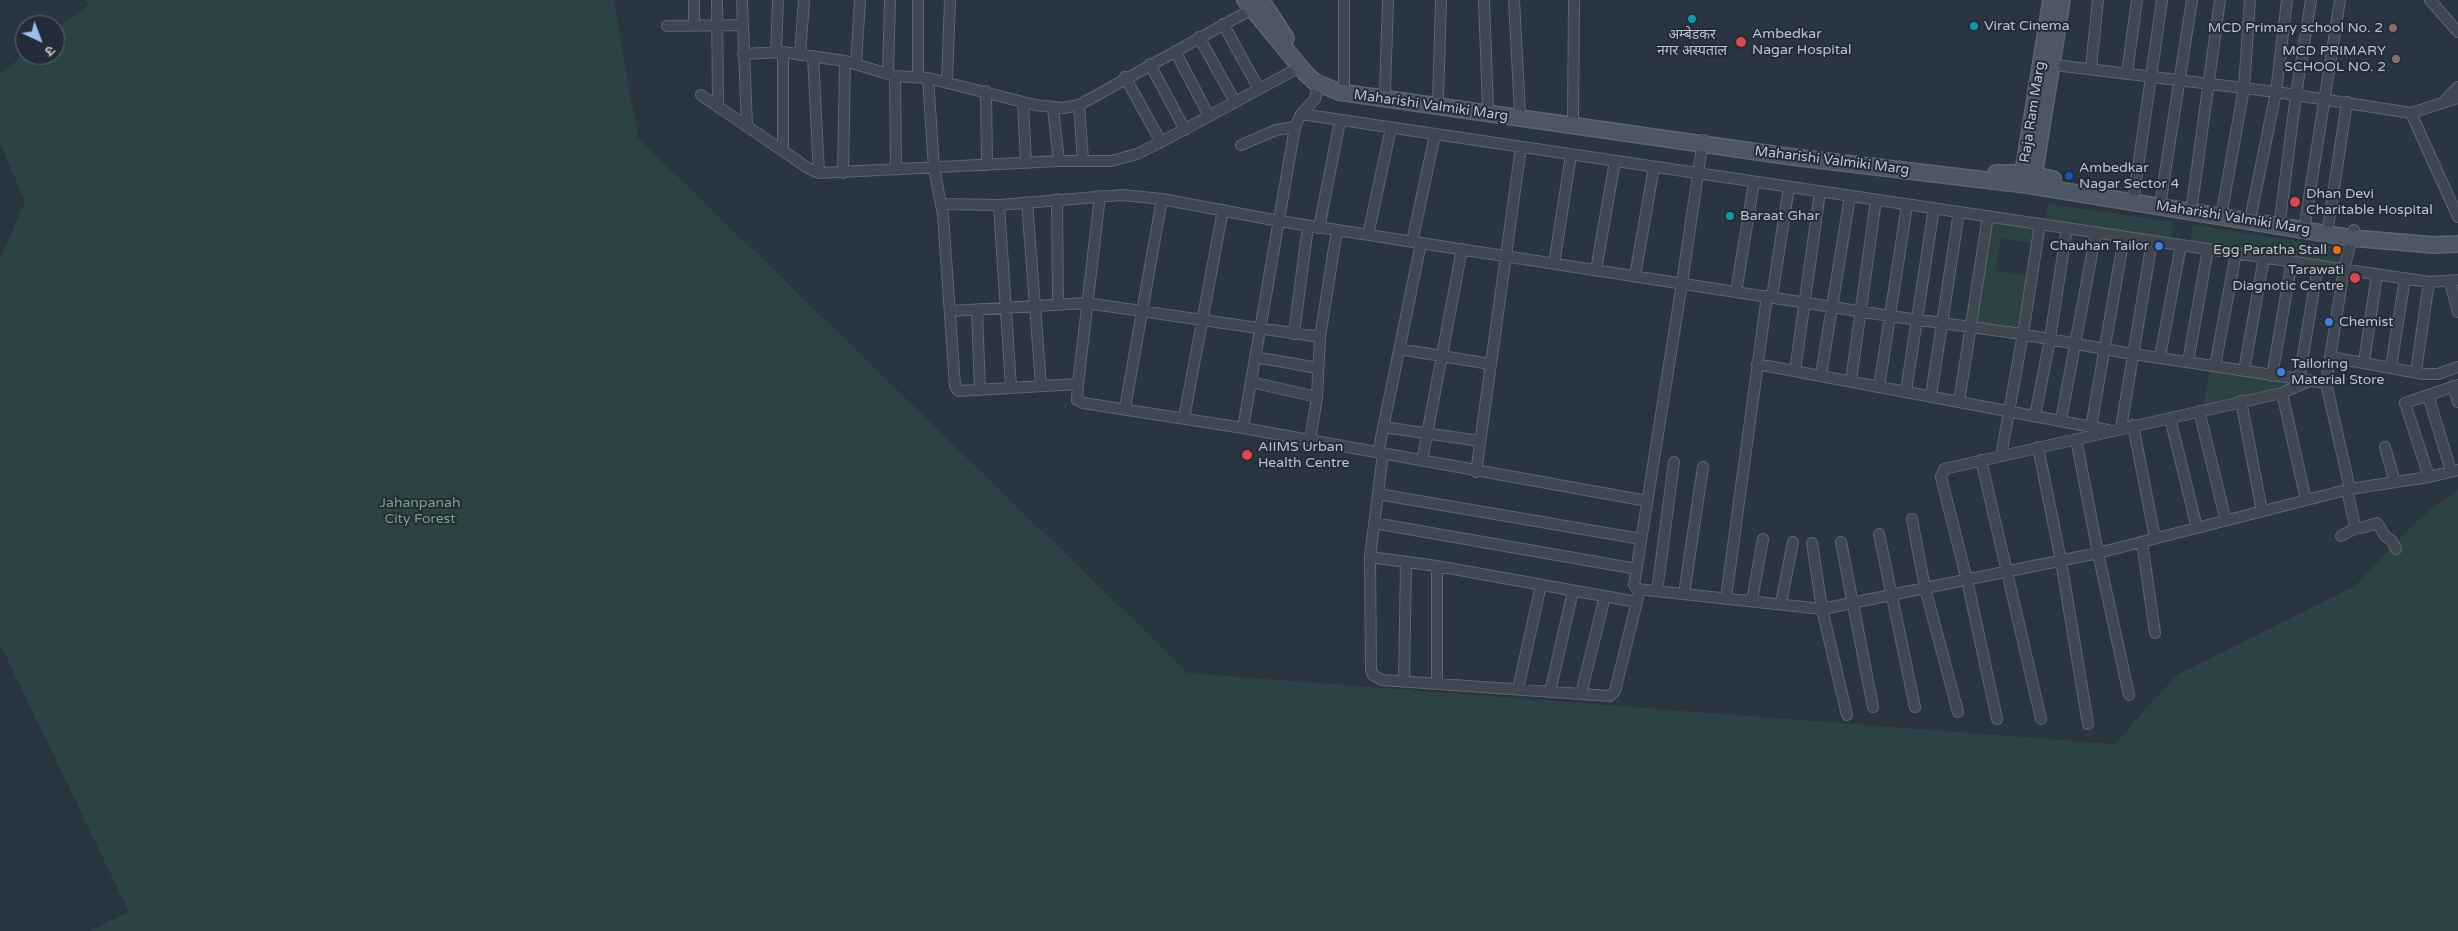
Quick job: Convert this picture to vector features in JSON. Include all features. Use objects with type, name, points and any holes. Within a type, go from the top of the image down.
[{"type":"street","points":[[694,0],[694,25]]},
{"type":"street","points":[[717,0],[718,107]]},
{"type":"street","points":[[742,0],[747,126]]},
{"type":"street","points":[[778,0],[783,150]]},
{"type":"street","points":[[800,55],[804,0]]},
{"type":"street","points":[[856,64],[860,0]]},
{"type":"street","points":[[890,0],[896,170]]},
{"type":"street","points":[[918,0],[923,78],[934,168],[942,204],[956,388],[961,391],[1078,384]]},
{"type":"street","points":[[947,82],[950,0]]},
{"type":"street","points":[[1344,0],[1344,85]]},
{"type":"street","points":[[1385,92],[1388,0]]},
{"type":"street","points":[[1438,100],[1441,0]]},
{"type":"street","points":[[1484,0],[1488,108]]},
{"type":"street","points":[[1514,0],[1520,112]]},
{"type":"street","points":[[1573,121],[1574,0]]},
{"type":"street","name":"Raja Ram Marg","points":[[2048,64],[2051,0]]},
{"type":"street","name":"Raja Ram Marg","points":[[2028,178],[2048,64],[2062,0]]},
{"type":"street","points":[[2091,68],[2098,0]]},
{"type":"street","points":[[2127,73],[2137,0]]},
{"type":"street","points":[[2134,195],[2162,0]]},
{"type":"street","points":[[2161,199],[2192,0]]},
{"type":"street","points":[[2192,205],[2220,0]]},
{"type":"street","points":[[2222,211],[2244,88],[2250,0]]},
{"type":"street","points":[[2251,216],[2276,92],[2287,0]]},
{"type":"street","points":[[2280,220],[2296,95],[2311,0]]},
{"type":"street","points":[[2305,224],[2340,0]]},
{"type":"street","points":[[2430,0],[2458,32]]},
{"type":"street","points":[[743,54],[779,52],[845,61],[892,75],[947,82],[1053,109],[1079,105],[1223,24],[1252,3]]},
{"type":"street","name":"Maharishi Valmiki Marg","points":[[1252,3],[1319,80],[1702,141]]},
{"type":"street","name":"Maharishi Valmiki Marg","points":[[1252,3],[1300,67],[1339,92],[1408,104],[1702,141],[2028,178],[2305,224],[2327,231]]},
{"type":"street","points":[[1223,24],[1259,89]]},
{"type":"street","points":[[667,26],[742,25]]},
{"type":"street","points":[[1199,38],[1235,102]]},
{"type":"street","points":[[1174,51],[1209,116]]},
{"type":"street","points":[[813,56],[818,173]]},
{"type":"street","points":[[843,173],[845,61]]},
{"type":"street","points":[[1150,64],[1185,130]]},
{"type":"street","points":[[2048,64],[2210,83],[2411,113],[2457,100]]},
{"type":"street","points":[[701,95],[818,173],[1026,162],[1083,160],[1111,162],[1132,156],[1185,130],[1300,67]]},
{"type":"street","points":[[1126,77],[1161,142]]},
{"type":"street","points":[[1243,428],[1295,127],[1301,114],[1315,99],[1319,80]]},
{"type":"street","points":[[2443,103],[2458,88]]},
{"type":"street","points":[[986,92],[987,165]]},
{"type":"street","points":[[1022,102],[1026,162]]},
{"type":"street","points":[[2327,231],[2347,102]]},
{"type":"street","points":[[1079,105],[1083,160]]},
{"type":"street","points":[[1053,109],[1059,161]]},
{"type":"street","points":[[2411,113],[2458,217]]},
{"type":"street","points":[[1301,114],[2429,282],[2454,281],[2458,312]]},
{"type":"street","points":[[1294,334],[1314,227],[1340,121]]},
{"type":"street","points":[[1241,145],[1276,130],[1295,127]]},
{"type":"street","points":[[1368,235],[1390,128]]},
{"type":"street","points":[[1435,135],[1399,348],[1383,426],[1378,494],[1370,557],[1371,670],[1377,678],[1404,682],[1606,697],[1615,691],[1640,590]]},
{"type":"street","points":[[1702,141],[1682,283],[1634,587],[1640,590],[1781,603],[1822,609],[2098,553],[2348,489],[2429,477],[2454,470],[2428,395]]},
{"type":"street","points":[[1476,472],[1521,146]]},
{"type":"street","points":[[1554,264],[1571,155]]},
{"type":"street","points":[[1596,270],[1614,162]]},
{"type":"street","points":[[1636,276],[1654,167]]},
{"type":"street","name":"Maharishi Valmiki Marg","points":[[2028,178],[2327,231],[2434,245],[2458,244]]},
{"type":"street","points":[[1736,292],[1754,182]]},
{"type":"street","points":[[1726,598],[1758,364],[1789,187]]},
{"type":"street","points":[[1794,371],[1820,192]]},
{"type":"street","points":[[942,204],[1000,205],[1100,196],[1162,199],[1314,227],[1890,316],[2023,334],[2133,354],[2326,383]]},
{"type":"street","points":[[1100,196],[1076,396],[1080,402],[1243,428],[1476,472],[1647,501]]},
{"type":"street","points":[[1821,376],[1850,196]]},
{"type":"street","points":[[1057,199],[1058,305]]},
{"type":"street","points":[[1125,408],[1162,199]]},
{"type":"street","points":[[1851,381],[1876,200]]},
{"type":"street","points":[[1028,202],[1041,385]]},
{"type":"street","points":[[1000,205],[1011,387]]},
{"type":"street","points":[[1879,386],[1907,205]]},
{"type":"street","points":[[1906,392],[1934,208]]},
{"type":"street","points":[[1184,418],[1223,210]]},
{"type":"street","points":[[1931,396],[1959,212]]},
{"type":"street","points":[[1959,402],[1988,216]]},
{"type":"street","points":[[2001,456],[2040,224]]},
{"type":"street","points":[[2035,416],[2050,340],[2067,228]]},
{"type":"street","points":[[1310,440],[1317,398],[1320,337],[1337,230]]},
{"type":"street","points":[[2061,420],[2096,232]]},
{"type":"street","points":[[2353,234],[2344,269],[2326,383],[2356,528]]},
{"type":"street","name":"Maharishi Valmiki Marg","points":[[2353,234],[2445,236],[2458,234]]},
{"type":"street","points":[[2090,426],[2124,236]]},
{"type":"street","points":[[2116,429],[2133,354],[2152,241]]},
{"type":"street","points":[[2160,357],[2181,245]]},
{"type":"street","points":[[1422,461],[1462,249]]},
{"type":"street","points":[[2188,362],[2208,249]]},
{"type":"street","points":[[2215,366],[2236,253]]},
{"type":"street","points":[[2244,371],[2264,257]]},
{"type":"street","points":[[2272,376],[2292,261]]},
{"type":"street","points":[[2303,381],[2318,265]]},
{"type":"street","points":[[2364,362],[2377,274]]},
{"type":"street","points":[[2391,367],[2404,278]]},
{"type":"street","points":[[2416,371],[2429,282]]},
{"type":"street","points":[[951,311],[1086,303],[1260,330],[1320,337]]},
{"type":"street","points":[[977,310],[980,390]]},
{"type":"street","points":[[1399,348],[1490,364]]},
{"type":"street","points":[[1255,357],[1318,368]]},
{"type":"street","points":[[2330,357],[2416,371],[2424,374],[2438,374],[2458,367]]},
{"type":"street","points":[[1758,364],[2090,426],[2116,429]]},
{"type":"street","points":[[1997,719],[1967,580],[1941,473],[1948,468],[1981,460],[2282,393],[2303,381]]},
{"type":"street","points":[[1251,382],[1317,398]]},
{"type":"street","points":[[2429,477],[2405,403],[2456,386],[2458,402]]},
{"type":"street","points":[[2282,393],[2306,500]]},
{"type":"street","points":[[2241,401],[2262,511]]},
{"type":"street","points":[[2199,411],[2226,520]]},
{"type":"street","points":[[2170,418],[2197,528]]},
{"type":"street","points":[[2133,425],[2155,538]]},
{"type":"street","points":[[1383,426],[1480,441]]},
{"type":"street","points":[[2076,439],[2098,553],[2129,695]]},
{"type":"street","points":[[2038,447],[2061,561],[2088,724]]},
{"type":"street","points":[[2385,447],[2395,482]]},
{"type":"street","points":[[1981,460],[2041,719]]},
{"type":"street","points":[[1657,591],[1674,462]]},
{"type":"street","points":[[1684,594],[1703,466]]},
{"type":"street","points":[[1378,494],[1641,539]]},
{"type":"street","points":[[1912,519],[1925,588],[1958,712]]},
{"type":"street","points":[[1374,523],[1637,569]]},
{"type":"street","points":[[2342,536],[2356,528],[2377,523],[2386,537],[2392,541],[2396,550]]},
{"type":"street","points":[[1879,534],[1915,707]]},
{"type":"street","points":[[1752,600],[1763,539]]},
{"type":"street","points":[[1781,603],[1792,542]]},
{"type":"street","points":[[1841,542],[1873,707]]},
{"type":"street","points":[[2142,542],[2155,633]]},
{"type":"street","points":[[1812,543],[1822,609],[1847,715]]},
{"type":"street","points":[[1370,557],[1438,566],[1637,602]]},
{"type":"street","points":[[1404,682],[1406,562]]},
{"type":"street","points":[[1437,684],[1438,566]]},
{"type":"street","points":[[1518,689],[1542,585]]},
{"type":"street","points":[[1550,692],[1573,591]]},
{"type":"street","points":[[1581,694],[1605,596]]},
{"type":"green space","name":"Jahanpanah City Forest","points":[[85,0],[614,0],[638,138],[1188,673],[2114,744],[2177,675],[2355,586],[2418,519],[2458,490],[2458,931],[89,931],[129,912],[0,644],[0,259],[25,202],[0,143],[0,74],[15,62],[15,65],[65,65],[65,23],[88,5]]},
{"type":"green space","points":[[2048,204],[2173,222],[2171,242],[2046,223]]},
{"type":"green space","points":[[1990,219],[2037,226],[2035,244],[2001,238],[1996,270],[2031,276],[2022,332],[1973,326]]},
{"type":"green space","points":[[2193,225],[2348,249],[2343,267],[2190,244]]},
{"type":"green space","points":[[2210,368],[2301,383],[2294,387],[2203,407]]},
{"type":"place","name":"अम्बेडकर नगर अस्पताल","points":[[1692,19]]},
{"type":"place","name":"Virat Cinema","points":[[1974,26]]},
{"type":"place","name":"MCD Primary school No. 2","points":[[2393,28]]},
{"type":"place","name":"Ambedkar Nagar Hospital","points":[[1741,42]]},
{"type":"place","name":"MCD PRIMARY SCHOOL NO. 2","points":[[2396,59]]},
{"type":"place","name":"Ambedkar Nagar Sector 4","points":[[2069,176]]},
{"type":"place","name":"Dhan Devi Charitable Hospital","points":[[2295,202]]},
{"type":"place","name":"Baraat Ghar","points":[[1730,216]]},
{"type":"place","name":"Chauhan Tailor","points":[[2159,246]]},
{"type":"place","name":"Egg Paratha Stall","points":[[2337,250]]},
{"type":"place","name":"Tarawati Diagnotic Centre","points":[[2355,278]]},
{"type":"place","name":"Chemist","points":[[2329,322]]},
{"type":"place","name":"Tailoring Material Store","points":[[2281,372]]},
{"type":"place","name":"AIIMS Urban Health Centre","points":[[1247,455]]}]
